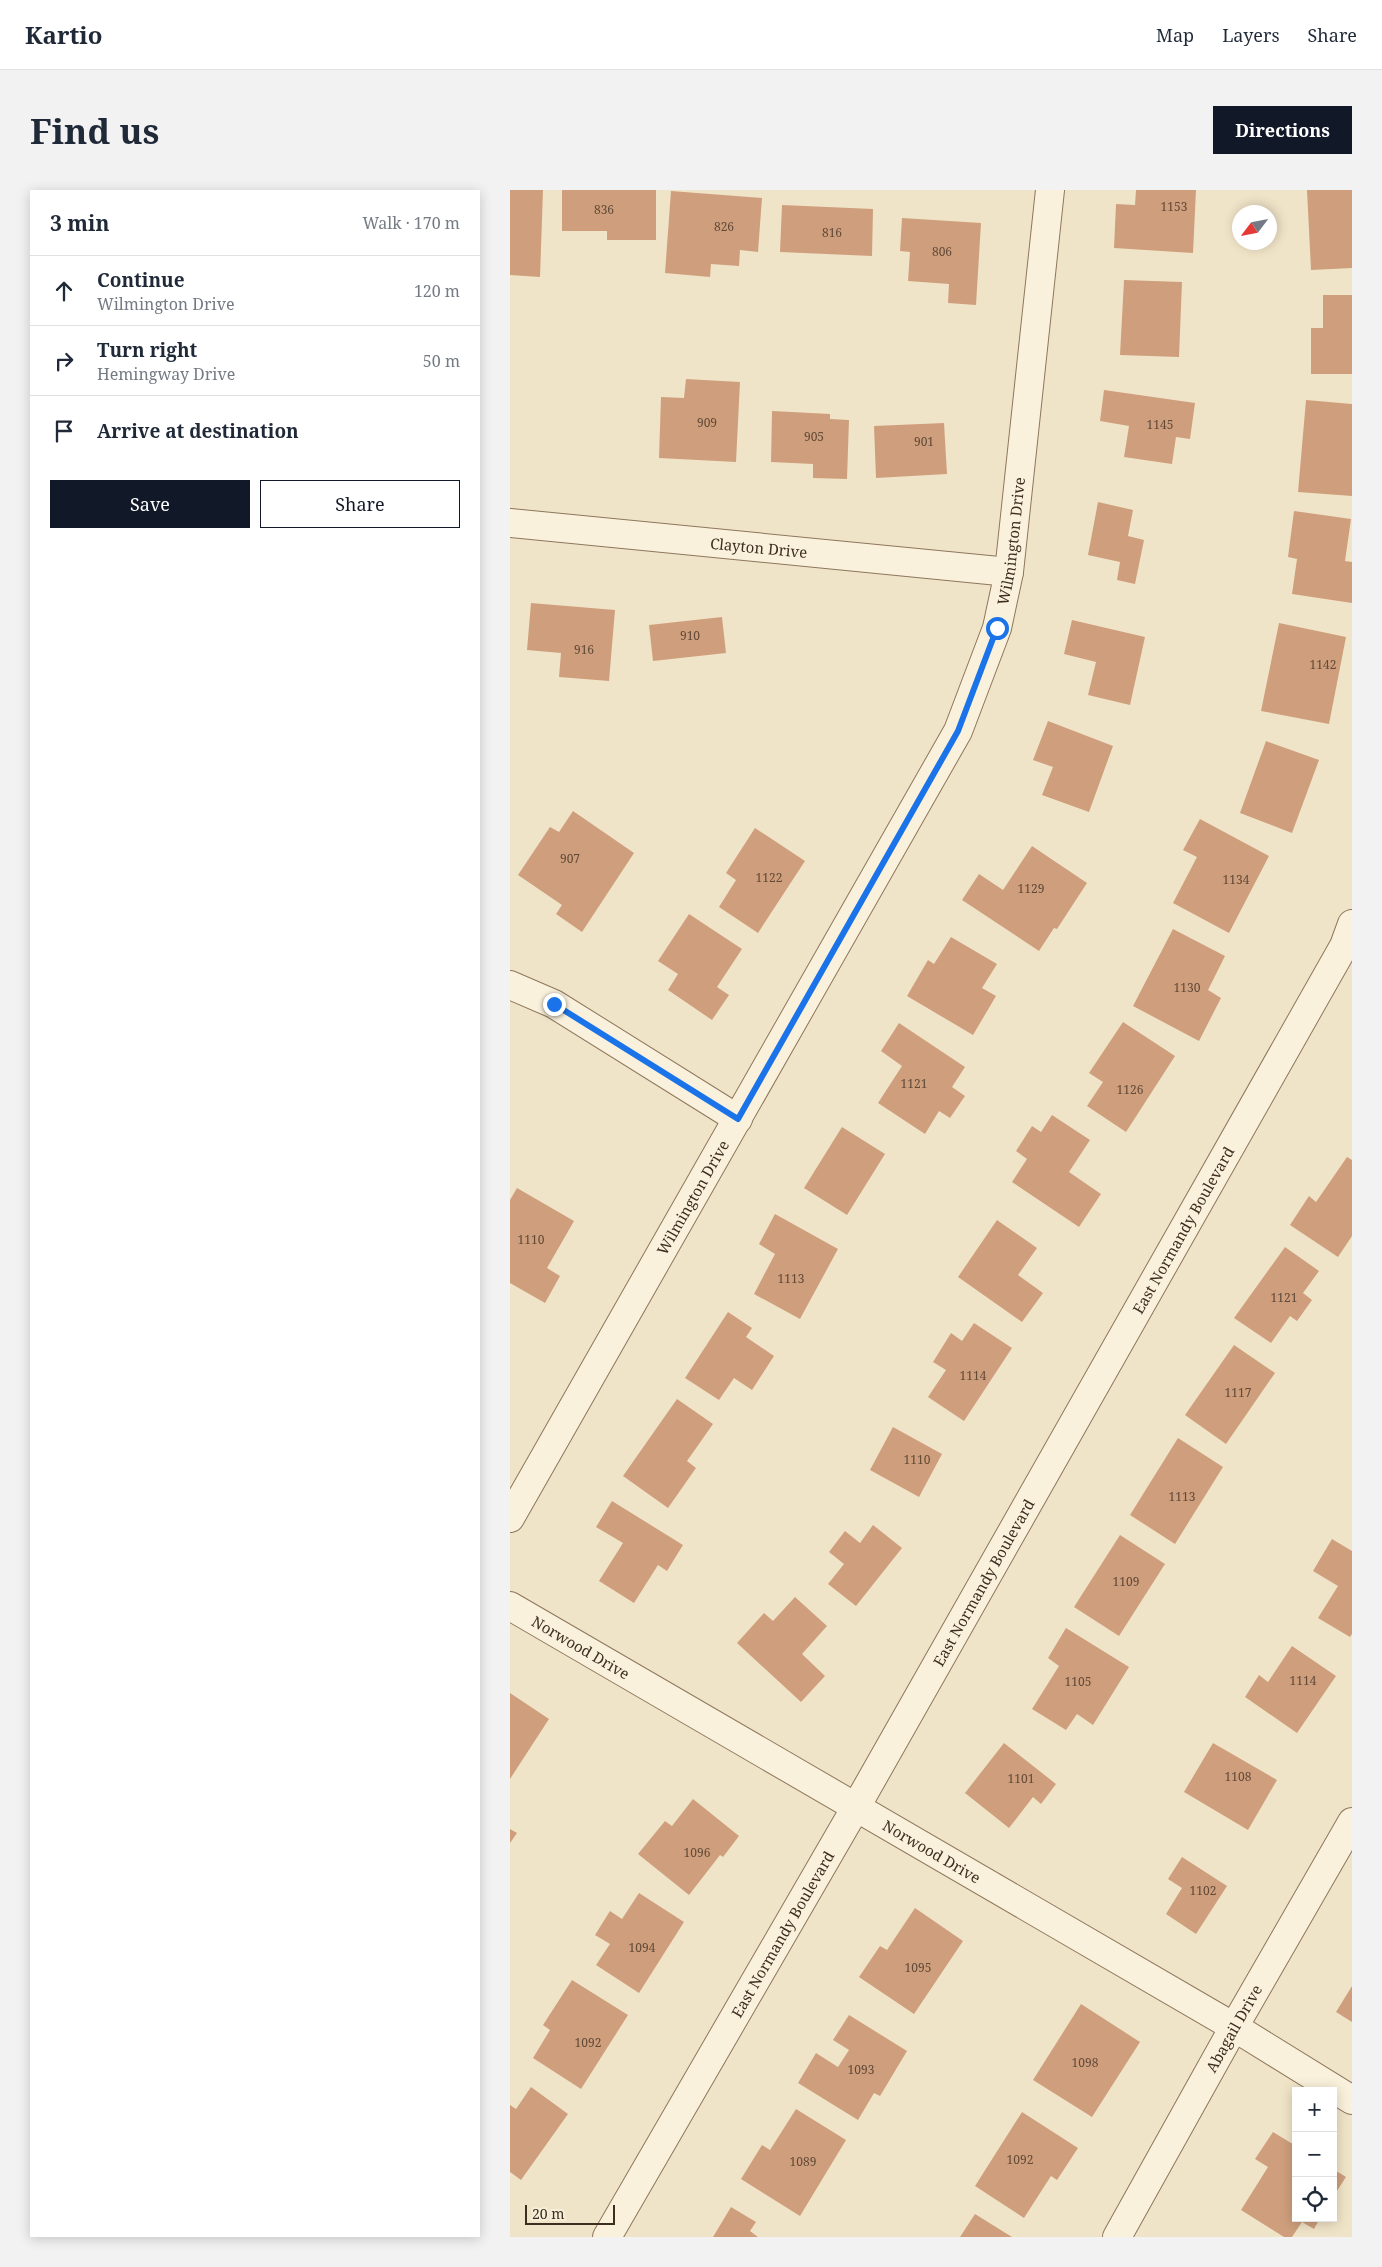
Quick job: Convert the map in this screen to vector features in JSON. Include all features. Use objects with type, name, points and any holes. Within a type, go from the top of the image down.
[{"type":"street","name":"Wilmington Drive","points":[[510,1518],[958,731],[997,628],[1009,572],[1050,190]]},
{"type":"street","name":"Clayton Drive","points":[[510,523],[1009,572]]},
{"type":"street","name":"East Normandy Boulevard","points":[[607,2237],[856,1807],[1344,946],[1352,924]]},
{"type":"street","points":[[510,985],[554,1004],[738,1119]]},
{"type":"street","name":"Norwood Drive","points":[[510,1606],[1234,2027],[1352,2100]]},
{"type":"street","name":"Abagail Drive","points":[[1116,2237],[1352,1822]]},
{"type":"building","points":[[510,190],[543,190],[540,277],[510,275]]},
{"type":"building","points":[[562,190],[656,190],[656,240],[607,240],[607,231],[562,231]]},
{"type":"building","points":[[1136,190],[1196,190],[1193,253],[1114,248],[1116,204],[1135,205]]},
{"type":"building","points":[[1307,190],[1352,190],[1352,268],[1311,270]]},
{"type":"building","points":[[671,191],[762,198],[758,252],[740,250],[739,266],[711,264],[710,277],[665,273]]},
{"type":"building","points":[[782,205],[873,209],[872,256],[780,252]]},
{"type":"building","points":[[902,218],[981,223],[976,305],[948,303],[949,284],[908,281],[910,252],[900,251]]},
{"type":"building","points":[[1124,280],[1182,282],[1179,357],[1120,355]]},
{"type":"building","points":[[1323,295],[1352,295],[1352,374],[1311,374],[1311,328],[1323,328]]},
{"type":"building","points":[[686,379],[740,382],[736,462],[659,458],[661,397],[684,398]]},
{"type":"building","points":[[1104,390],[1195,403],[1190,439],[1176,437],[1172,464],[1124,457],[1129,426],[1100,421]]},
{"type":"building","points":[[1306,400],[1352,404],[1352,496],[1298,492]]},
{"type":"building","points":[[772,411],[830,414],[830,419],[849,420],[847,479],[813,478],[813,464],[771,462]]},
{"type":"building","points":[[944,423],[947,474],[876,478],[874,426]]},
{"type":"building","points":[[1098,502],[1133,510],[1128,536],[1144,540],[1135,584],[1117,580],[1120,562],[1088,555]]},
{"type":"building","points":[[1294,511],[1351,519],[1345,561],[1352,562],[1352,603],[1292,594],[1297,559],[1288,557]]},
{"type":"building","points":[[531,603],[615,610],[609,681],[559,677],[561,653],[527,650]]},
{"type":"building","points":[[722,617],[726,653],[653,661],[649,625]]},
{"type":"building","points":[[1072,620],[1145,637],[1130,705],[1088,695],[1096,662],[1064,654]]},
{"type":"building","points":[[1279,623],[1346,637],[1329,724],[1261,711]]},
{"type":"building","points":[[1048,721],[1113,746],[1089,812],[1042,795],[1053,767],[1033,760]]},
{"type":"building","points":[[1266,741],[1319,760],[1292,833],[1240,813]]},
{"type":"building","points":[[573,811],[634,853],[582,932],[556,914],[562,905],[518,875],[550,827],[559,832]]},
{"type":"building","points":[[1200,819],[1269,856],[1229,933],[1173,903],[1197,857],[1183,850]]},
{"type":"building","points":[[755,828],[805,861],[758,933],[719,907],[736,880],[726,873]]},
{"type":"building","points":[[1032,846],[1087,883],[1057,929],[1054,928],[1039,951],[962,900],[979,874],[1003,890]]},
{"type":"building","points":[[689,914],[742,949],[717,987],[729,995],[712,1020],[668,990],[678,974],[658,961]]},
{"type":"building","points":[[1173,929],[1225,956],[1208,990],[1221,998],[1199,1041],[1133,1006]]},
{"type":"building","points":[[951,937],[997,964],[982,988],[996,996],[973,1035],[907,996],[928,960],[934,964]]},
{"type":"building","points":[[1123,1022],[1175,1056],[1126,1132],[1087,1106],[1103,1082],[1089,1073]]},
{"type":"building","points":[[899,1023],[965,1067],[952,1087],[965,1096],[950,1118],[939,1111],[925,1134],[878,1103],[902,1066],[881,1051]]},
{"type":"building","points":[[1052,1115],[1090,1140],[1069,1172],[1101,1194],[1079,1227],[1012,1182],[1027,1159],[1016,1151],[1032,1126],[1041,1132]]},
{"type":"building","points":[[842,1127],[885,1154],[847,1215],[804,1188]]},
{"type":"building","points":[[1347,1157],[1352,1160],[1352,1236],[1338,1257],[1290,1225],[1309,1196],[1316,1202]]},
{"type":"building","points":[[517,1188],[574,1221],[547,1268],[560,1276],[545,1303],[510,1283],[510,1200]]},
{"type":"building","points":[[775,1214],[838,1249],[800,1319],[754,1294],[775,1254],[759,1244]]},
{"type":"building","points":[[997,1220],[1037,1248],[1018,1275],[1043,1293],[1022,1322],[958,1277]]},
{"type":"building","points":[[1285,1247],[1319,1271],[1303,1293],[1312,1300],[1297,1321],[1290,1316],[1271,1343],[1234,1318]]},
{"type":"building","points":[[728,1312],[752,1328],[746,1337],[774,1356],[752,1390],[734,1378],[719,1400],[685,1378]]},
{"type":"building","points":[[974,1323],[1012,1348],[964,1421],[928,1397],[946,1370],[933,1362],[951,1333],[962,1341]]},
{"type":"building","points":[[1234,1345],[1275,1373],[1226,1444],[1185,1415]]},
{"type":"building","points":[[677,1399],[713,1424],[687,1461],[696,1468],[668,1508],[623,1476]]},
{"type":"building","points":[[893,1427],[942,1454],[919,1497],[870,1470]]},
{"type":"building","points":[[1178,1438],[1223,1467],[1175,1544],[1130,1515]]},
{"type":"building","points":[[612,1501],[683,1545],[667,1571],[658,1565],[634,1603],[599,1581],[623,1543],[596,1527]]},
{"type":"building","points":[[873,1525],[902,1548],[856,1606],[828,1584],[844,1564],[829,1552],[845,1531],[860,1543]]},
{"type":"building","points":[[1120,1535],[1165,1564],[1119,1636],[1074,1607]]},
{"type":"building","points":[[1332,1539],[1352,1551],[1352,1634],[1350,1637],[1318,1618],[1338,1586],[1313,1571]]},
{"type":"building","points":[[795,1597],[827,1626],[802,1654],[825,1676],[801,1702],[737,1643],[764,1613],[773,1621]]},
{"type":"building","points":[[1066,1628],[1129,1667],[1093,1725],[1077,1714],[1066,1730],[1032,1709],[1059,1666],[1048,1658]]},
{"type":"building","points":[[1292,1646],[1336,1676],[1297,1733],[1245,1697],[1259,1675],[1268,1682]]},
{"type":"building","points":[[510,1693],[549,1719],[510,1779]]},
{"type":"building","points":[[1004,1743],[1056,1784],[1041,1804],[1033,1797],[1009,1828],[965,1793]]},
{"type":"building","points":[[1213,1743],[1277,1780],[1248,1830],[1184,1792]]},
{"type":"building","points":[[693,1799],[739,1836],[723,1857],[720,1855],[689,1895],[638,1854],[665,1821],[672,1826]]},
{"type":"building","points":[[510,1829],[517,1833],[510,1843]]},
{"type":"building","points":[[1182,1857],[1227,1886],[1196,1934],[1166,1914],[1182,1888],[1168,1879]]},
{"type":"building","points":[[639,1893],[684,1922],[639,1993],[596,1965],[610,1944],[595,1935],[610,1911],[622,1919]]},
{"type":"building","points":[[915,1908],[963,1941],[914,2014],[859,1977],[880,1946],[887,1950]]},
{"type":"building","points":[[572,1980],[628,2015],[581,2089],[533,2058],[550,2030],[543,2025]]},
{"type":"building","points":[[1352,1986],[1352,2022],[1336,2012]]},
{"type":"building","points":[[1081,2004],[1140,2042],[1092,2117],[1033,2080]]},
{"type":"building","points":[[849,2015],[907,2051],[880,2096],[874,2093],[858,2120],[798,2083],[816,2053],[838,2067],[849,2050],[833,2040]]},
{"type":"building","points":[[531,2087],[568,2114],[521,2180],[510,2172],[510,2105],[516,2109]]},
{"type":"building","points":[[796,2109],[846,2140],[800,2216],[741,2179],[762,2145],[770,2150]]},
{"type":"building","points":[[1022,2112],[1078,2148],[1057,2180],[1051,2176],[1024,2218],[975,2186]]},
{"type":"building","points":[[1273,2132],[1292,2144],[1292,2222],[1302,2222],[1292,2237],[1284,2237],[1241,2210],[1268,2167],[1255,2159]]},
{"type":"building","points":[[1337,2171],[1346,2177],[1337,2191]]},
{"type":"building","points":[[731,2207],[756,2222],[750,2231],[758,2237],[713,2237]]},
{"type":"building","points":[[975,2214],[1012,2237],[960,2237]]},
{"type":"building","points":[[1302,2222],[1318,2222],[1314,2229]]},
{"type":"route","points":[[554,1004],[738,1119],[958,731],[997,628]]}]
